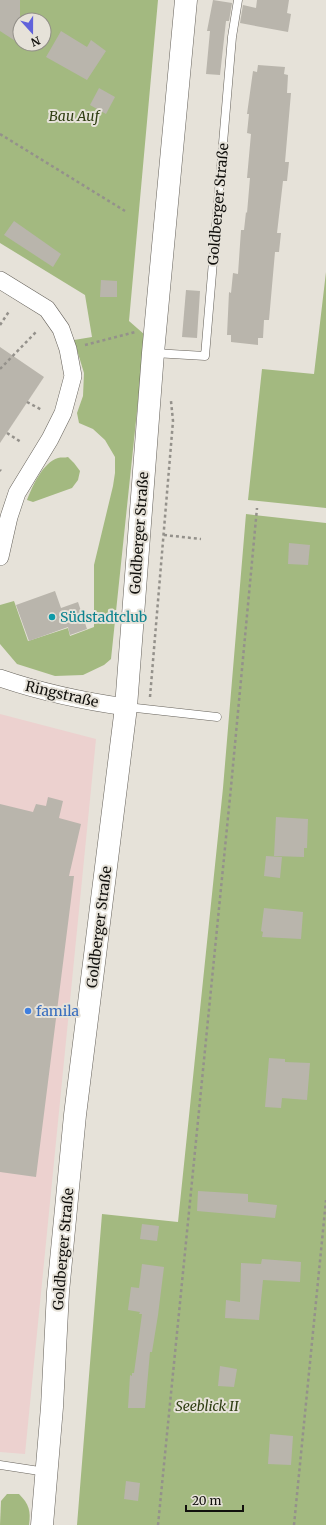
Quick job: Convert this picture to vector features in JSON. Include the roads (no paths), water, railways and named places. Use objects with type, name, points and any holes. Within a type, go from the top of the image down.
[{"type":"main road","name":"Goldberger Straße","points":[[42,1525],[52,1407],[58,1292],[75,1115],[126,707],[155,327],[186,0]]},
{"type":"street","points":[[0,280],[47,309],[60,329],[68,349],[73,376],[63,413],[50,439],[16,493],[0,557]]},
{"type":"street","name":"Ringstraße","points":[[0,678],[37,690],[91,702],[126,707]]},
{"type":"lane","name":"Goldberger Straße","points":[[153,353],[206,356],[232,37],[238,0]]},
{"type":"lane","points":[[126,707],[217,717]]},
{"type":"lane","points":[[0,1465],[46,1472]]},
{"type":"place","name":"Südstadtclub","points":[[52,617]]},
{"type":"place","name":"famila","points":[[28,1011]]},
{"type":"park label","name":"Bau Auf","points":[[74,116]]},
{"type":"park label","name":"Seeblick II","points":[[207,1406]]}]
